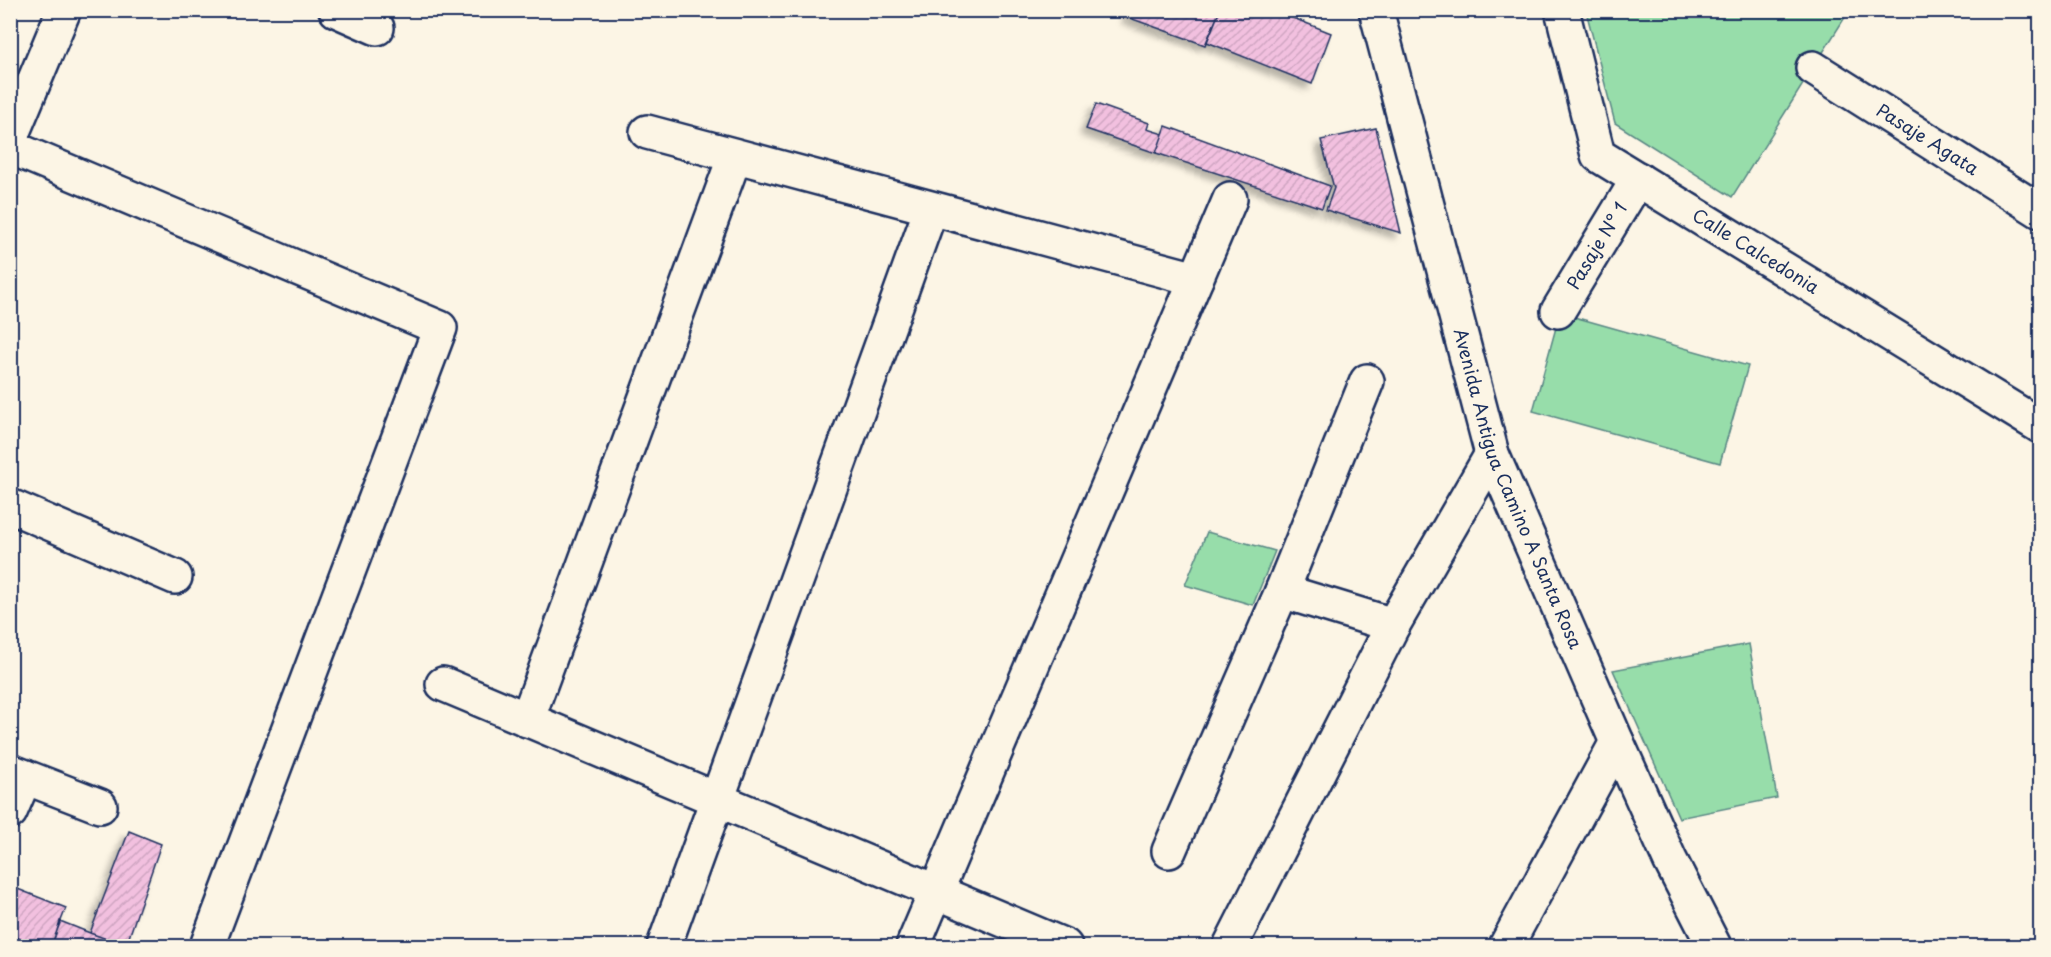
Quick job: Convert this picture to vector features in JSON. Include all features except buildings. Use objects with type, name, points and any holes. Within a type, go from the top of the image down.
[{"type":"street","points":[[10,140],[64,10]]},
{"type":"street","points":[[336,10],[377,28]]},
{"type":"street","name":"Avenida Antigua Camino A Santa Rosa","points":[[1376,10],[1492,454],[1670,860],[1714,946]]},
{"type":"street","name":"Calle Calcedonia","points":[[1562,10],[1598,155],[2040,426]]},
{"type":"street","name":"Pasaje Agata","points":[[1814,68],[2040,211]]},
{"type":"street","points":[[646,132],[1196,279]]},
{"type":"street","points":[[10,147],[440,328],[207,946]]},
{"type":"street","points":[[527,720],[735,156]]},
{"type":"street","name":"Pasaje N° 1","points":[[1558,311],[1638,179]]},
{"type":"street","points":[[913,946],[1230,199]]},
{"type":"street","points":[[664,946],[931,209]]},
{"type":"street","points":[[1169,851],[1282,591],[1367,381]]},
{"type":"street","points":[[1230,946],[1393,625],[1492,454]]},
{"type":"street","points":[[10,506],[175,577]]},
{"type":"street","points":[[1282,591],[1393,625]]},
{"type":"street","points":[[443,684],[1065,946]]},
{"type":"street","points":[[1506,946],[1617,742]]},
{"type":"street","points":[[10,812],[18,774],[100,806]]},
{"type":"green space","points":[[1586,11],[1849,11],[1732,197],[1615,123]]},
{"type":"green space","points":[[1560,313],[1748,366],[1720,463],[1533,411]]},
{"type":"green space","points":[[1207,532],[1275,551],[1253,605],[1185,585]]},
{"type":"green space","points":[[1749,644],[1777,798],[1679,818],[1613,670]]}]
